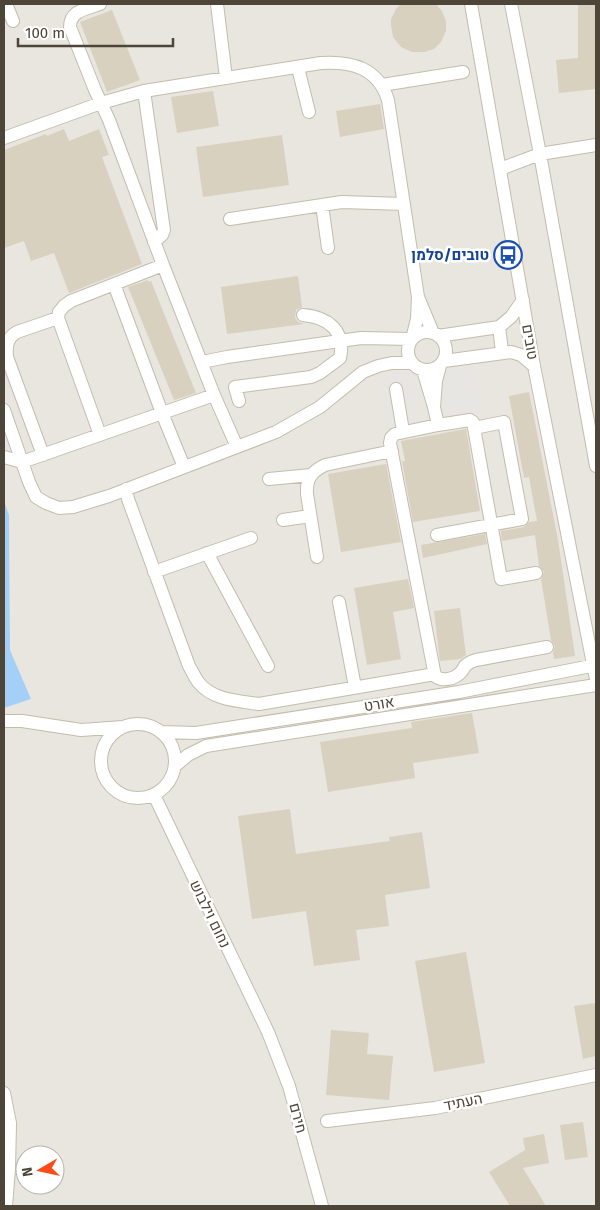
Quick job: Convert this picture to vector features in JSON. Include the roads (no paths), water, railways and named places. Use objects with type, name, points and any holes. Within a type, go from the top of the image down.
[{"type":"street","points":[[6,4],[13,21]]},
{"type":"street","points":[[100,4],[73,14],[70,20],[70,27],[109,120],[214,395],[237,447]]},
{"type":"street","points":[[217,4],[226,78]]},
{"type":"street","name":"טובים","points":[[471,4],[534,366],[595,666],[596,679]]},
{"type":"street","points":[[511,4],[596,466]]},
{"type":"street","points":[[4,138],[101,103],[144,91],[329,62],[353,64],[367,71],[382,86],[388,100],[418,297],[417,318],[410,342],[408,358],[417,367],[434,407],[438,425]]},
{"type":"street","points":[[298,68],[309,112]]},
{"type":"street","points":[[382,86],[463,72]]},
{"type":"street","points":[[427,78],[430,91]]},
{"type":"street","points":[[144,91],[164,230],[162,236],[154,242]]},
{"type":"street","points":[[500,169],[540,154],[596,145]]},
{"type":"street","points":[[230,218],[342,202],[404,204]]},
{"type":"street","points":[[322,205],[328,248]]},
{"type":"street","points":[[100,435],[58,318],[59,312],[71,301],[163,265]]},
{"type":"street","points":[[114,284],[184,467]]},
{"type":"street","points":[[418,297],[435,334],[444,342],[446,349],[436,381],[434,407]]},
{"type":"street","points":[[378,366],[423,332],[435,334],[499,327],[511,317],[523,300]]},
{"type":"street","points":[[239,401],[235,387],[311,377],[320,373],[340,358],[342,352],[340,340],[337,330],[332,324],[303,315]]},
{"type":"street","points":[[43,454],[7,357],[6,348],[11,336],[17,332],[58,318]]},
{"type":"street","points":[[499,327],[502,352]]},
{"type":"street","points":[[202,362],[340,340],[401,338],[410,342]]},
{"type":"street","points":[[4,410],[36,497],[59,508],[73,508],[276,432],[320,407],[363,372],[378,366],[392,363],[429,371],[442,363],[502,352],[521,355],[534,366]]},
{"type":"street","points":[[396,389],[403,431]]},
{"type":"street","points":[[4,457],[22,462],[214,395]]},
{"type":"street","points":[[536,573],[501,579],[473,422],[470,420],[403,431],[391,438],[390,443],[435,674],[438,679],[443,680],[456,676],[462,672],[466,664],[476,660],[547,646]]},
{"type":"street","points":[[436,535],[522,519],[504,422],[474,428]]},
{"type":"street","points":[[317,557],[306,484],[311,475],[325,465],[392,451]]},
{"type":"street","points":[[269,479],[311,475]]},
{"type":"street","points":[[126,489],[188,666],[200,684],[216,695],[234,701],[258,704],[435,674]]},
{"type":"street","points":[[283,520],[310,516]]},
{"type":"street","points":[[154,572],[251,538]]},
{"type":"street","points":[[207,553],[268,666]]},
{"type":"street","points":[[339,602],[354,687]]},
{"type":"street","name":"אורט","points":[[161,732],[196,733],[459,692],[595,666]]},
{"type":"street","name":"אורט","points":[[175,766],[188,754],[206,746],[596,684]]},
{"type":"street","points":[[4,721],[22,721],[81,730],[136,724],[148,725],[161,732],[167,737],[173,747],[176,758],[175,766],[171,780],[164,789],[143,799],[131,798],[120,794],[110,786],[104,776],[101,764],[102,752],[111,737],[125,726]]},
{"type":"street","name":"נחום וילבוש","points":[[154,795],[268,1032]]},
{"type":"street","name":"חירם","points":[[268,1032],[289,1086],[322,1206]]},
{"type":"street","name":"העתיד","points":[[328,1121],[435,1108],[596,1075]]},
{"type":"street","points":[[4,1093],[10,1123],[7,1144],[9,1169],[6,1206]]},
{"type":"water","points":[[4,501],[9,515],[10,650],[31,699],[4,708]]},
{"type":"place","name":"טובים/סלמן","points":[[508,255]]}]
